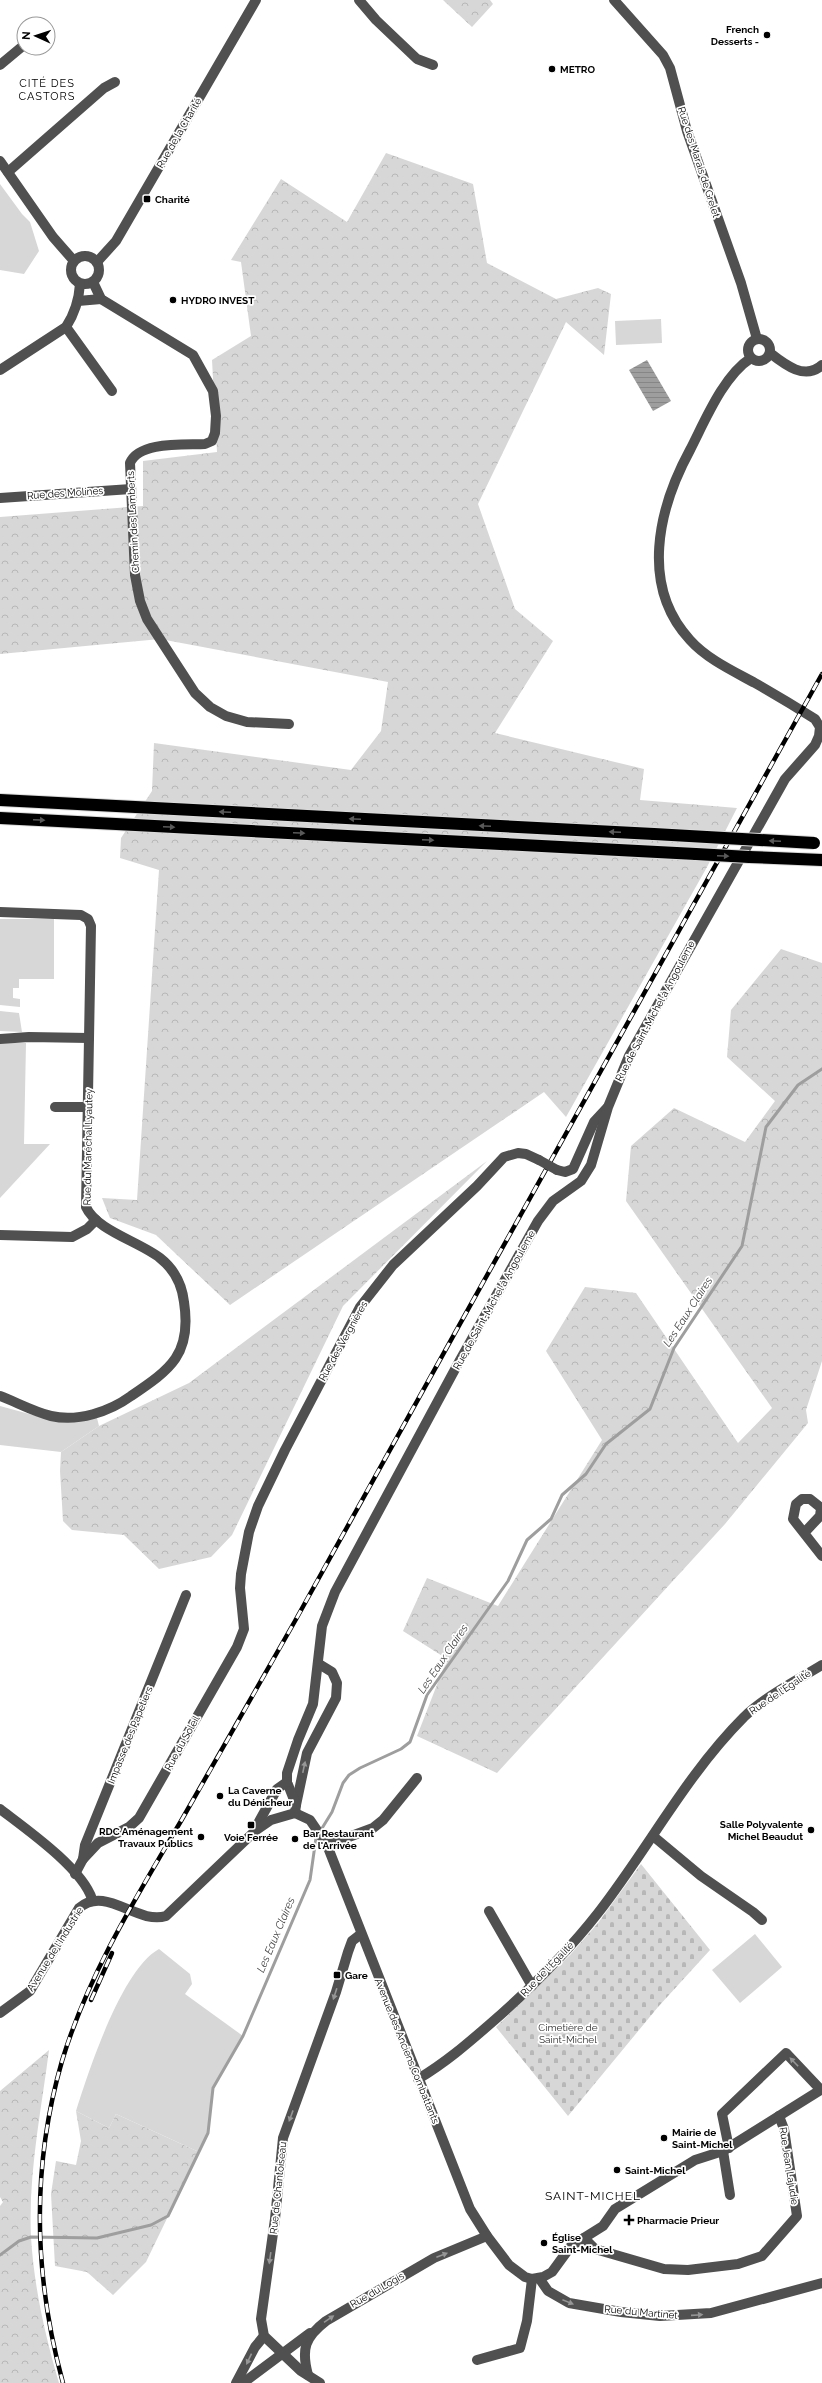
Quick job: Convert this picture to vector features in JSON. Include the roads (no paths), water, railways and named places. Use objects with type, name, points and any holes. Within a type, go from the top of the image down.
[{"type":"highway","points":[[0,800],[818,843]]},
{"type":"highway","points":[[0,818],[822,860]]},
{"type":"street","name":"Rue de la Charité","points":[[96,262],[116,241],[256,0]]},
{"type":"street","points":[[359,0],[376,20],[417,59],[433,65]]},
{"type":"street","name":"Rue des Marais de Grelet","points":[[614,0],[663,55],[670,68],[687,131],[742,283],[757,339]]},
{"type":"street","points":[[0,65],[16,52]]},
{"type":"street","points":[[8,172],[104,88],[115,82]]},
{"type":"street","points":[[0,161],[53,237],[74,261]]},
{"type":"street","points":[[80,284],[72,276],[71,268],[74,261],[85,256],[96,262],[99,270],[93,282]]},
{"type":"street","points":[[80,284],[93,282]]},
{"type":"street","points":[[78,301],[101,300],[93,282]]},
{"type":"street","points":[[0,370],[66,327],[73,316],[78,301],[80,284]]},
{"type":"street","name":"Chemin des Lamberts","points":[[101,300],[193,355],[213,391],[216,416],[215,433],[212,441],[205,444],[150,448],[137,453],[130,463],[135,576],[140,601],[147,619],[195,693],[210,707],[226,716],[247,722],[289,724]]},
{"type":"street","points":[[66,327],[112,391]]},
{"type":"street","points":[[757,339],[766,341],[770,346],[770,353],[762,361],[751,358],[748,346],[757,339]]},
{"type":"street","points":[[770,353],[790,368],[799,371],[807,371],[822,365]]},
{"type":"street","name":"Rue de Saint-Michel à Angouleme","points":[[287,1782],[291,1761],[313,1704],[319,1664],[322,1626],[335,1592],[449,1380],[538,1221],[553,1201],[581,1181],[592,1165],[608,1107],[633,1050],[785,779],[815,745],[819,736],[820,727],[815,719],[720,664],[690,640],[674,618],[665,598],[658,572],[658,550],[662,524],[678,472],[731,377],[751,358]]},
{"type":"street","name":"Rue des Molines","points":[[0,498],[131,488]]},
{"type":"street","name":"Rue du Maréchal Lyautey","points":[[0,912],[81,915],[88,919],[91,926],[86,1207],[96,1220],[161,1259],[177,1277],[184,1297],[188,1324],[181,1350],[174,1362],[157,1378],[125,1401],[97,1413],[75,1417],[51,1416],[0,1396]]},
{"type":"street","points":[[0,1039],[29,1037],[89,1038]]},
{"type":"street","points":[[56,1108],[88,1107]]},
{"type":"street","name":"Rue des Vergnières","points":[[241,1603],[241,1574],[249,1532],[258,1506],[285,1450],[360,1307],[393,1265],[477,1186],[504,1157],[518,1153],[526,1154],[557,1170],[565,1172],[573,1169],[594,1122],[608,1107]]},
{"type":"street","points":[[0,1235],[72,1237],[87,1229],[96,1220]]},
{"type":"street","points":[[804,1533],[822,1556]]},
{"type":"street","name":"Impasse des Papetiers","points":[[75,1874],[83,1859],[85,1845],[186,1595]]},
{"type":"street","name":"Rue du Soleil","points":[[83,1859],[98,1843],[129,1827],[139,1818],[237,1646],[244,1629],[241,1603]]},
{"type":"street","points":[[296,1809],[307,1753],[336,1698],[337,1683],[332,1672],[319,1664]]},
{"type":"street","name":"Rue de l'Égalité","points":[[418,2079],[443,2064],[532,1986],[598,1914],[704,1762],[745,1716],[774,1695],[822,1665]]},
{"type":"street","points":[[327,1845],[373,1828],[383,1820],[417,1778]]},
{"type":"street","points":[[255,1831],[277,1790],[287,1782],[296,1809]]},
{"type":"street","points":[[0,1809],[45,1843],[83,1882],[92,1900],[102,1900],[150,1916],[166,1916],[255,1831],[271,1820],[296,1809]]},
{"type":"street","name":"Avenue des Anciens Combattants","points":[[296,1809],[315,1825],[323,1836],[327,1845],[470,2209],[487,2236],[509,2265],[519,2274],[536,2279]]},
{"type":"street","points":[[653,1836],[701,1876],[754,1912],[762,1920]]},
{"type":"street","name":"Avenue de l'Industrie","points":[[0,2013],[30,1991],[79,1908],[92,1900]]},
{"type":"street","points":[[489,1910],[532,1986]]},
{"type":"street","name":"Rue de Chantoiseau","points":[[264,2336],[261,2319],[275,2219],[283,2138],[334,1999],[352,1941],[361,1934]]},
{"type":"street","points":[[477,2360],[520,2348],[536,2279],[552,2272],[571,2246],[603,2226],[615,2209],[695,2160],[726,2149],[822,2090],[786,2053],[722,2114],[726,2149],[730,2195]]},
{"type":"street","name":"Rue Jean Lajudie","points":[[584,2238],[595,2250],[677,2271],[738,2264],[762,2256],[797,2216],[784,2129],[779,2116]]},
{"type":"street","name":"Rue du Logis","points":[[243,2383],[312,2332],[361,2299],[434,2258],[487,2236]]},
{"type":"street","name":"Rue du Martinet","points":[[536,2279],[548,2291],[569,2303],[621,2312],[660,2316],[712,2313],[822,2283]]},
{"type":"street","points":[[308,2375],[304,2357],[306,2345],[312,2332]]},
{"type":"street","points":[[236,2383],[255,2347],[264,2336],[282,2354],[320,2383]]},
{"type":"waterway","name":"Les Eaux Claires","points":[[0,2255],[19,2241],[31,2237],[97,2238],[151,2225],[168,2216],[208,2133],[213,2088],[243,2036],[310,1880],[316,1838],[332,1812],[343,1783],[349,1775],[360,1768],[401,1749],[410,1742],[427,1695],[508,1581],[527,1540],[551,1519],[562,1495],[586,1474],[606,1444],[650,1409],[674,1348],[742,1246],[766,1127],[798,1085],[822,1069]]},
{"type":"railway","points":[[63,2383],[53,2343],[46,2303],[40,2222],[41,2182],[45,2142],[52,2101],[62,2061],[85,1998],[130,1909],[295,1621],[822,674]]},
{"type":"railway","points":[[91,2000],[112,1953]]},
{"type":"place","name":"French Desserts -","points":[[767,35]]},
{"type":"place","name":"METRO","points":[[552,69]]},
{"type":"place","name":"Charité","points":[[147,199]]},
{"type":"place","name":"HYDRO INVEST","points":[[173,300]]},
{"type":"place","name":"La Caverne du Dénicheur","points":[[220,1796]]},
{"type":"place","name":"Voie Ferrée","points":[[251,1825]]},
{"type":"place","name":"Salle Polyvalente Michel Beaudut","points":[[811,1830]]},
{"type":"place","name":"RDC Aménagement Travaux Publics","points":[[201,1837]]},
{"type":"place","name":"Bar Restaurant de l'Arrivée","points":[[295,1839]]},
{"type":"place","name":"Gare","points":[[337,1975]]},
{"type":"place","name":"Mairie de Saint-Michel","points":[[664,2138]]},
{"type":"place","name":"Saint-Michel","points":[[617,2170]]},
{"type":"place","name":"Pharmacie Prieur","points":[[629,2220]]},
{"type":"place","name":"Église Saint-Michel","points":[[544,2243]]},
{"type":"district","name":"CITÉ DES CASTORS","points":[[47,89]]},
{"type":"district","name":"SAINT-MICHEL","points":[[593,2196]]},
{"type":"park label","name":"Cimetière de Saint-Michel","points":[[568,2032]]}]
